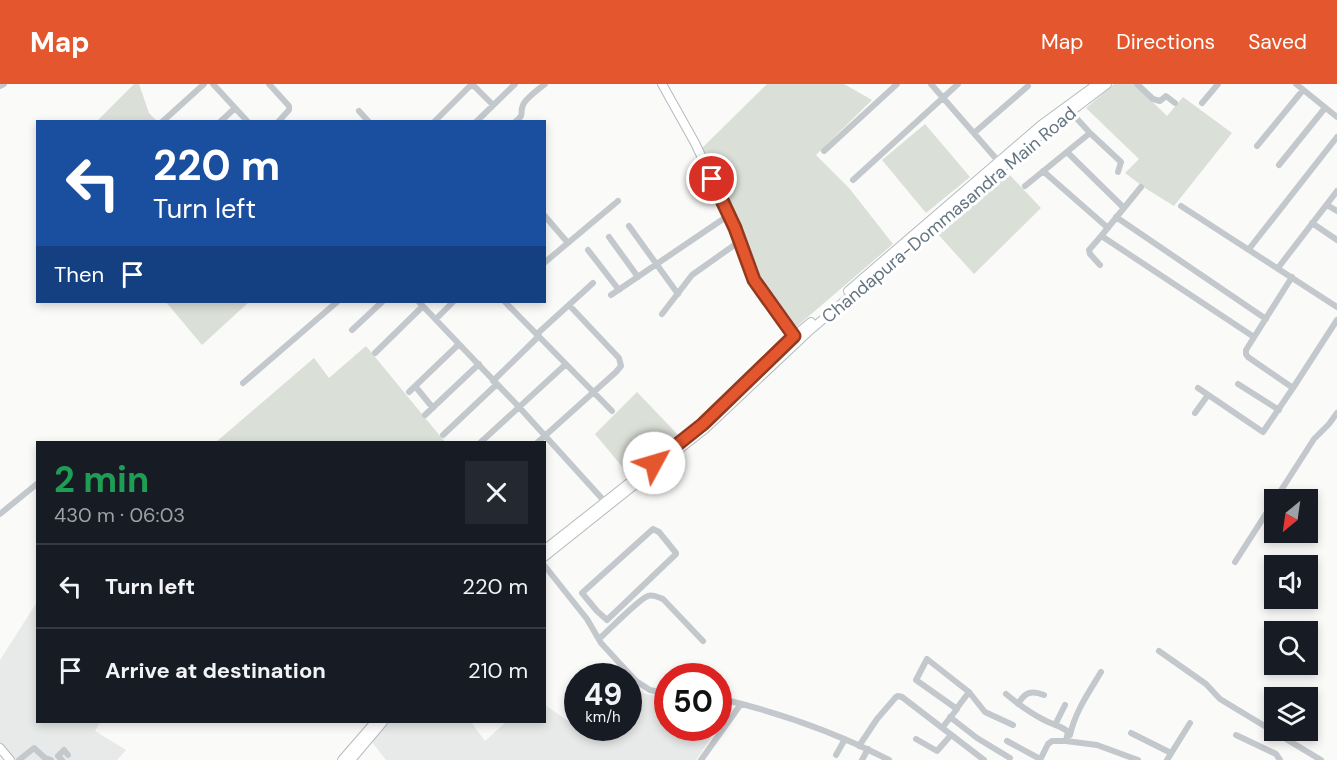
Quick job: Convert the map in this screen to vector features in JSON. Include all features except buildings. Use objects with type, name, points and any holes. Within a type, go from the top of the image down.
[{"type":"main road","points":[[662,84],[695,143],[729,215],[754,280],[796,339]]},
{"type":"main road","name":"Chandapura-Dommasandra Main Road","points":[[796,339],[1044,132],[1097,84]]},
{"type":"main road","name":"Chandapura-Dommasandra Main Road","points":[[546,549],[706,428],[796,339],[1041,125],[1069,110],[1107,84]]},
{"type":"main road","name":"Chandapura-Dommasandra Main Road","points":[[546,555],[607,504]]},
{"type":"main road","points":[[342,760],[374,723]]},
{"type":"main road","points":[[351,760],[382,723]]},
{"type":"main road","points":[[0,747],[10,760]]},
{"type":"street","points":[[164,120],[204,84]]},
{"type":"street","points":[[213,84],[246,120]]},
{"type":"street","points":[[269,84],[290,106],[280,120]]},
{"type":"street","points":[[436,120],[472,84],[493,105]]},
{"type":"street","points":[[478,120],[515,84]]},
{"type":"street","points":[[518,120],[522,116],[524,103],[545,84]]},
{"type":"street","points":[[824,151],[897,84]]},
{"type":"street","points":[[931,84],[999,162]]},
{"type":"street","points":[[853,180],[958,84]]},
{"type":"street","points":[[1137,84],[1153,99],[1160,101],[1166,96],[1175,103]]},
{"type":"street","points":[[1202,103],[1218,84]]},
{"type":"street","points":[[1296,84],[1337,117]]},
{"type":"street","points":[[974,133],[1028,86]]},
{"type":"street","points":[[1257,146],[1303,90]]},
{"type":"street","points":[[222,120],[235,108]]},
{"type":"street","points":[[1279,165],[1325,108]]},
{"type":"street","points":[[1069,110],[1090,134],[1121,162],[1118,172]]},
{"type":"street","points":[[359,111],[367,120]]},
{"type":"street","points":[[1025,186],[1090,134]]},
{"type":"street","points":[[1249,249],[1337,137]]},
{"type":"street","points":[[1067,152],[1124,208]]},
{"type":"street","points":[[1044,171],[1108,228]]},
{"type":"street","points":[[1100,265],[1089,250],[1141,187]]},
{"type":"street","points":[[1278,268],[1337,192]]},
{"type":"street","points":[[546,261],[618,201]]},
{"type":"street","points":[[1327,205],[1337,211]]},
{"type":"street","points":[[1181,206],[1337,307]]},
{"type":"street","points":[[612,295],[729,215]]},
{"type":"street","points":[[546,217],[568,243]]},
{"type":"street","points":[[1116,217],[1266,319]]},
{"type":"street","points":[[1312,223],[1337,240]]},
{"type":"street","points":[[629,226],[678,294]]},
{"type":"street","points":[[1102,235],[1254,337]]},
{"type":"street","points":[[609,237],[638,277]]},
{"type":"street","points":[[662,314],[692,275],[740,241]]},
{"type":"street","points":[[588,250],[619,290]]},
{"type":"street","points":[[1292,277],[1246,350],[1246,354],[1293,388]]},
{"type":"street","points":[[443,435],[538,335],[593,282]]},
{"type":"street","points":[[243,383],[337,303]]},
{"type":"street","points":[[352,330],[381,303]]},
{"type":"street","points":[[436,319],[452,303]]},
{"type":"street","points":[[506,303],[612,411]]},
{"type":"street","points":[[375,353],[421,304],[607,504]]},
{"type":"street","points":[[539,441],[621,366],[619,358],[569,305]]},
{"type":"street","points":[[1198,388],[1263,432],[1337,320]]},
{"type":"street","points":[[409,392],[459,344]]},
{"type":"street","points":[[425,415],[479,364]]},
{"type":"street","points":[[482,441],[566,364]]},
{"type":"street","points":[[1238,384],[1279,410]]},
{"type":"street","points":[[415,386],[433,408]]},
{"type":"street","points":[[1195,414],[1208,395]]},
{"type":"street","points":[[1235,562],[1314,439],[1337,413]]},
{"type":"street","points":[[0,514],[36,485]]},
{"type":"street","points":[[653,530],[659,532],[676,553],[674,557],[609,619],[605,619],[592,606],[582,593],[583,591],[653,530]]},
{"type":"street","points":[[546,568],[599,639],[636,681],[654,691]]},
{"type":"street","points":[[599,639],[647,596],[656,596],[663,599],[703,641]]},
{"type":"street","points":[[583,615],[592,606]]},
{"type":"street","points":[[1159,651],[1206,684],[1220,699],[1321,760]]},
{"type":"street","points":[[957,708],[915,680],[927,658],[969,692],[985,712],[1013,725]]},
{"type":"street","points":[[1068,741],[1078,711],[1101,672]]},
{"type":"street","points":[[942,728],[969,692]]},
{"type":"street","points":[[1018,704],[1023,696],[1029,693],[1044,695]]},
{"type":"street","points":[[1006,694],[1048,722],[1067,730],[1068,741]]},
{"type":"street","points":[[859,746],[898,696],[984,760]]},
{"type":"street","points":[[732,702],[808,724],[889,760]]},
{"type":"street","points":[[701,760],[741,704]]},
{"type":"street","points":[[1055,725],[1065,705]]},
{"type":"street","points":[[950,717],[977,738],[1010,758]]},
{"type":"street","points":[[1167,760],[1190,723]]},
{"type":"street","points":[[1131,733],[1171,753]]},
{"type":"street","points":[[916,739],[937,751],[951,735]]},
{"type":"street","points":[[1236,735],[1276,754],[1280,760]]},
{"type":"street","points":[[836,755],[845,739]]},
{"type":"street","points":[[1007,741],[1040,760],[1050,742],[1068,741],[1096,745],[1138,760]]},
{"type":"street","points":[[19,760],[34,748],[45,758],[51,760]]},
{"type":"street","points":[[862,760],[868,749]]},
{"type":"street","points":[[62,760],[58,756],[64,750],[68,754]]},
{"type":"shaded area","points":[[134,84],[139,84],[149,113],[156,120],[98,120]]},
{"type":"shaded area","points":[[767,84],[844,84],[872,100],[816,155],[849,188],[893,244],[795,328],[755,274],[702,148]]},
{"type":"shaded area","points":[[1114,84],[1134,84],[1167,116],[1183,97],[1232,133],[1174,206],[1125,173],[1139,159],[1086,108]]},
{"type":"shaded area","points":[[925,124],[970,177],[926,213],[882,160]]},
{"type":"shaded area","points":[[1007,172],[1041,208],[974,274],[935,231]]},
{"type":"shaded area","points":[[167,303],[248,303],[202,345]]},
{"type":"shaded area","points":[[366,346],[444,441],[217,441],[314,358],[329,378]]},
{"type":"shaded area","points":[[637,392],[679,436],[629,475],[595,434]]},
{"type":"shaded area","points":[[36,604],[36,723],[99,723],[95,731],[126,750],[117,760],[15,760],[0,743],[0,660]]},
{"type":"shaded area","points":[[642,691],[645,694],[654,695],[654,741],[709,741],[696,760],[386,760],[372,742],[388,723],[472,723],[485,741],[505,723],[546,723],[546,706],[564,718],[564,741],[642,741]]},
{"type":"route","points":[[654,463],[703,424],[794,336],[754,280],[735,228],[712,179]]}]
